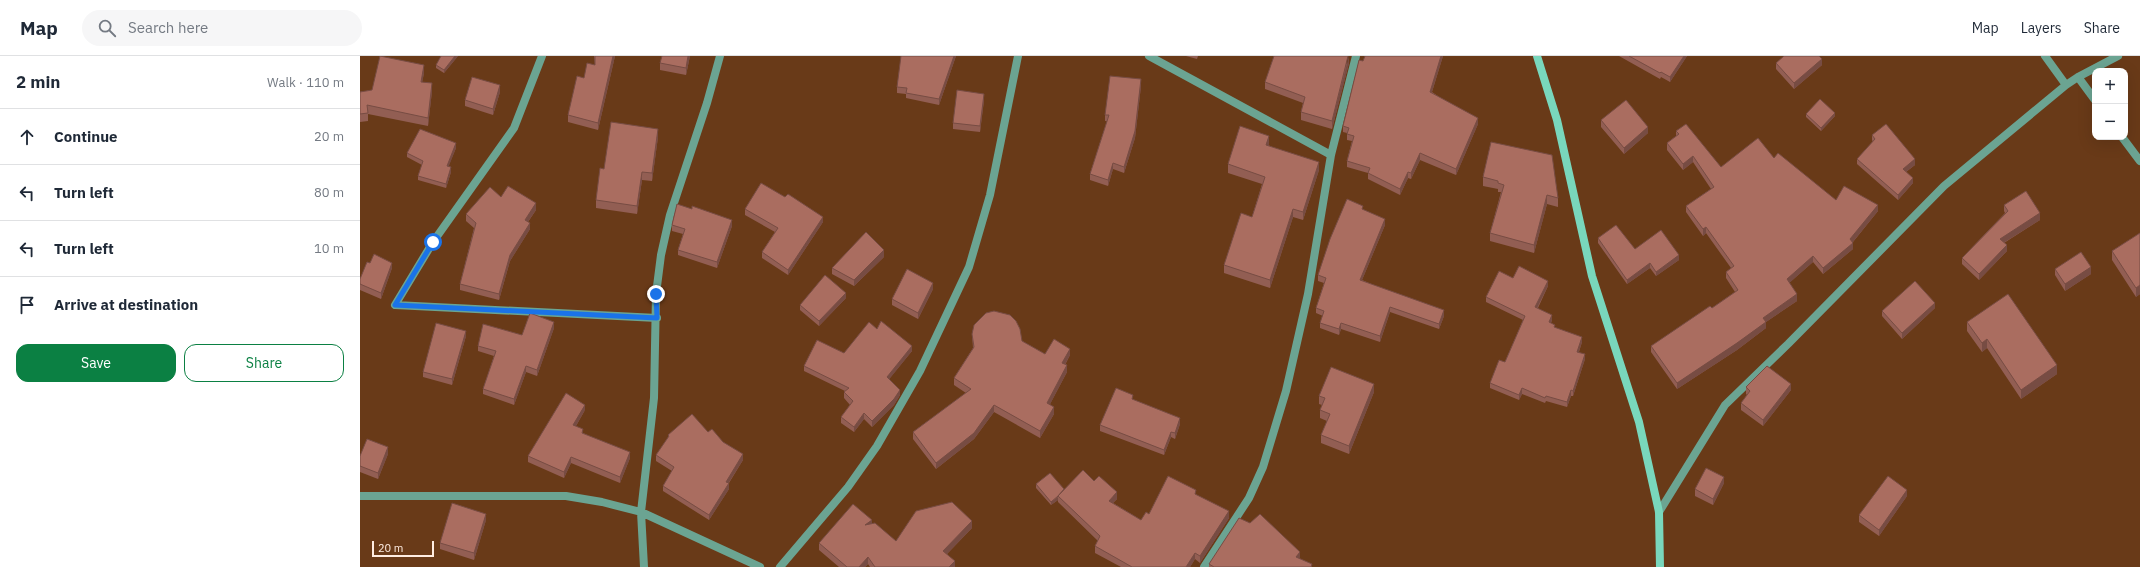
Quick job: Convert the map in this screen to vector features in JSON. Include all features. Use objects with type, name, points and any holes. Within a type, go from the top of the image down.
[{"type":"main road","points":[[1537,56],[1557,120],[1592,276],[1639,422],[1659,512],[1660,567]]},
{"type":"street","points":[[542,56],[514,128],[433,242],[395,305],[657,318]]},
{"type":"street","points":[[644,567],[642,512],[654,398],[657,318],[656,294],[661,255],[670,215],[707,103],[720,56]]},
{"type":"street","points":[[780,567],[848,487],[877,446],[920,371],[949,311],[969,267],[990,195],[1018,56]]},
{"type":"street","points":[[1149,56],[1331,155]]},
{"type":"street","points":[[1204,567],[1249,498],[1263,467],[1286,391],[1308,294],[1331,155],[1356,56]]},
{"type":"street","points":[[2045,56],[2066,85]]},
{"type":"street","points":[[1659,512],[1726,404],[1788,344],[1944,186],[2066,85],[2118,56]]},
{"type":"street","points":[[2078,77],[2092,96]]},
{"type":"street","points":[[2124,140],[2140,161]]},
{"type":"street","points":[[360,496],[566,496],[602,502],[642,512],[760,567]]},
{"type":"building","points":[[380,56],[424,65],[421,82],[432,83],[428,118],[367,105],[368,113],[360,114],[360,92],[372,90]]},
{"type":"building","points":[[441,56],[455,56],[444,70],[436,65]]},
{"type":"building","points":[[595,56],[613,56],[598,123],[568,115],[577,76],[584,78],[587,63],[595,65]]},
{"type":"building","points":[[662,56],[688,56],[686,68],[660,63]]},
{"type":"building","points":[[901,56],[954,56],[939,99],[906,93],[907,88],[897,87]]},
{"type":"building","points":[[1274,56],[1348,56],[1332,121],[1301,112],[1305,97],[1265,82]]},
{"type":"building","points":[[1365,56],[1441,56],[1430,92],[1478,118],[1456,169],[1420,153],[1411,173],[1408,172],[1400,189],[1368,173],[1370,168],[1347,161],[1354,136],[1347,134],[1349,128],[1343,126],[1359,60],[1363,61]]},
{"type":"building","points":[[1629,56],[1684,56],[1670,77]]},
{"type":"building","points":[[1784,56],[1819,56],[1822,59],[1794,83],[1776,63]]},
{"type":"building","points":[[1110,76],[1141,79],[1135,131],[1124,167],[1113,163],[1108,180],[1090,174],[1109,115],[1105,115]]},
{"type":"building","points":[[472,77],[500,85],[493,109],[465,100]]},
{"type":"building","points":[[957,90],[984,94],[980,126],[953,123]]},
{"type":"building","points":[[1820,99],[1835,113],[1821,128],[1806,114]]},
{"type":"building","points":[[1626,100],[1648,127],[1624,148],[1601,120]]},
{"type":"building","points":[[611,122],[658,129],[652,173],[642,172],[637,206],[596,200],[600,168],[604,169]]},
{"type":"building","points":[[1686,124],[1721,167],[1758,138],[1774,158],[1778,153],[1836,200],[1844,186],[1878,205],[1850,239],[1853,243],[1823,268],[1813,256],[1787,279],[1797,294],[1763,318],[1766,322],[1677,383],[1651,346],[1710,306],[1712,308],[1738,290],[1726,272],[1734,266],[1706,227],[1703,229],[1686,206],[1714,187],[1693,156],[1683,164],[1667,143],[1679,134],[1676,131]]},
{"type":"building","points":[[1886,124],[1915,159],[1903,169],[1913,178],[1898,195],[1857,159],[1875,139],[1872,135]]},
{"type":"building","points":[[1240,126],[1269,136],[1266,145],[1319,162],[1303,212],[1293,209],[1270,280],[1224,265],[1241,213],[1252,217],[1265,177],[1228,164]]},
{"type":"building","points":[[420,129],[456,143],[447,166],[451,167],[446,184],[418,176],[423,161],[407,153]]},
{"type":"building","points":[[1491,142],[1552,155],[1558,198],[1547,195],[1534,245],[1490,233],[1504,185],[1498,183],[1498,181],[1483,177]]},
{"type":"building","points":[[761,183],[785,197],[788,194],[823,217],[788,270],[762,252],[778,228],[745,209]]},
{"type":"building","points":[[508,186],[536,203],[525,220],[530,223],[510,255],[499,294],[460,284],[476,223],[466,214],[490,187],[501,197]]},
{"type":"building","points":[[2026,191],[2040,213],[2000,239],[2007,245],[1979,274],[1962,258],[2008,211],[2004,205]]},
{"type":"building","points":[[1347,199],[1363,206],[1362,209],[1385,219],[1360,280],[1444,310],[1439,324],[1390,307],[1380,336],[1341,323],[1339,329],[1320,323],[1324,311],[1316,308],[1326,278],[1318,275],[1330,239]]},
{"type":"building","points":[[677,204],[692,209],[692,206],[732,220],[717,262],[678,250],[685,229],[672,225]]},
{"type":"building","points":[[1616,225],[1635,249],[1661,230],[1679,255],[1656,272],[1650,263],[1627,280],[1598,238]]},
{"type":"building","points":[[866,232],[884,250],[854,280],[832,268]]},
{"type":"building","points":[[2140,233],[2140,285],[2136,288],[2112,251]]},
{"type":"building","points":[[2081,252],[2091,267],[2065,284],[2055,269]]},
{"type":"building","points":[[374,254],[392,263],[381,293],[360,284],[360,279],[367,262],[370,263]]},
{"type":"building","points":[[1519,266],[1548,281],[1535,307],[1552,315],[1549,322],[1555,325],[1554,327],[1582,337],[1577,352],[1585,354],[1573,391],[1571,390],[1567,402],[1546,396],[1545,398],[1522,388],[1519,395],[1490,383],[1499,360],[1505,362],[1525,316],[1486,297],[1499,271],[1513,278]]},
{"type":"building","points":[[907,269],[933,283],[918,313],[892,299]]},
{"type":"building","points":[[825,275],[846,293],[819,321],[800,305]]},
{"type":"building","points":[[1915,281],[1935,303],[1902,333],[1882,311]]},
{"type":"building","points":[[2008,294],[2057,365],[2021,390],[1987,339],[1982,343],[1967,322]]},
{"type":"building","points":[[994,311],[1010,315],[1016,321],[1020,329],[1022,341],[1045,354],[1054,339],[1070,349],[1062,363],[1067,365],[1047,403],[1054,407],[1040,431],[994,405],[974,433],[936,463],[913,432],[971,389],[954,378],[974,347],[972,334],[974,325],[986,313]]},
{"type":"building","points":[[530,313],[554,322],[537,370],[526,366],[514,399],[483,389],[496,351],[478,346],[483,324],[522,335]]},
{"type":"building","points":[[881,321],[912,346],[887,377],[900,390],[894,399],[872,421],[864,413],[854,427],[841,417],[853,401],[844,392],[849,388],[804,366],[817,340],[844,353],[869,322],[877,329]]},
{"type":"building","points":[[436,323],[466,331],[452,379],[423,372]]},
{"type":"building","points":[[1767,366],[1791,384],[1763,420],[1741,403],[1750,391],[1746,387]]},
{"type":"building","points":[[1331,367],[1374,384],[1349,446],[1321,435],[1330,414],[1320,410],[1325,398],[1319,396]]},
{"type":"building","points":[[1116,388],[1133,395],[1132,399],[1180,418],[1175,433],[1171,432],[1164,450],[1100,425]]},
{"type":"building","points":[[566,393],[585,405],[573,425],[583,429],[582,433],[630,452],[620,477],[571,457],[564,472],[528,456]]},
{"type":"building","points":[[692,414],[708,432],[712,429],[723,442],[743,454],[726,482],[729,483],[709,515],[663,486],[674,467],[656,455],[669,436],[668,435]]},
{"type":"building","points":[[367,439],[388,447],[378,473],[360,466],[360,456]]},
{"type":"building","points":[[1706,468],[1724,477],[1713,499],[1695,489]]},
{"type":"building","points":[[1083,470],[1094,481],[1099,476],[1117,492],[1109,501],[1141,520],[1146,512],[1149,514],[1168,476],[1196,490],[1195,494],[1229,511],[1200,556],[1195,553],[1186,567],[1132,567],[1095,546],[1100,536],[1058,496]]},
{"type":"building","points":[[1050,473],[1064,489],[1051,502],[1036,484]]},
{"type":"building","points":[[1888,476],[1907,490],[1879,530],[1859,515]]},
{"type":"building","points":[[952,502],[972,521],[943,551],[955,561],[949,567],[875,567],[868,557],[859,567],[847,567],[819,543],[853,504],[872,520],[865,525],[875,523],[896,541],[916,511]]},
{"type":"building","points":[[452,503],[486,514],[474,553],[440,543]]},
{"type":"building","points":[[1260,514],[1300,552],[1296,557],[1312,564],[1311,567],[1214,567],[1209,564],[1239,518],[1250,523]]},
{"type":"route","points":[[433,242],[395,305],[657,318],[656,294]]}]
